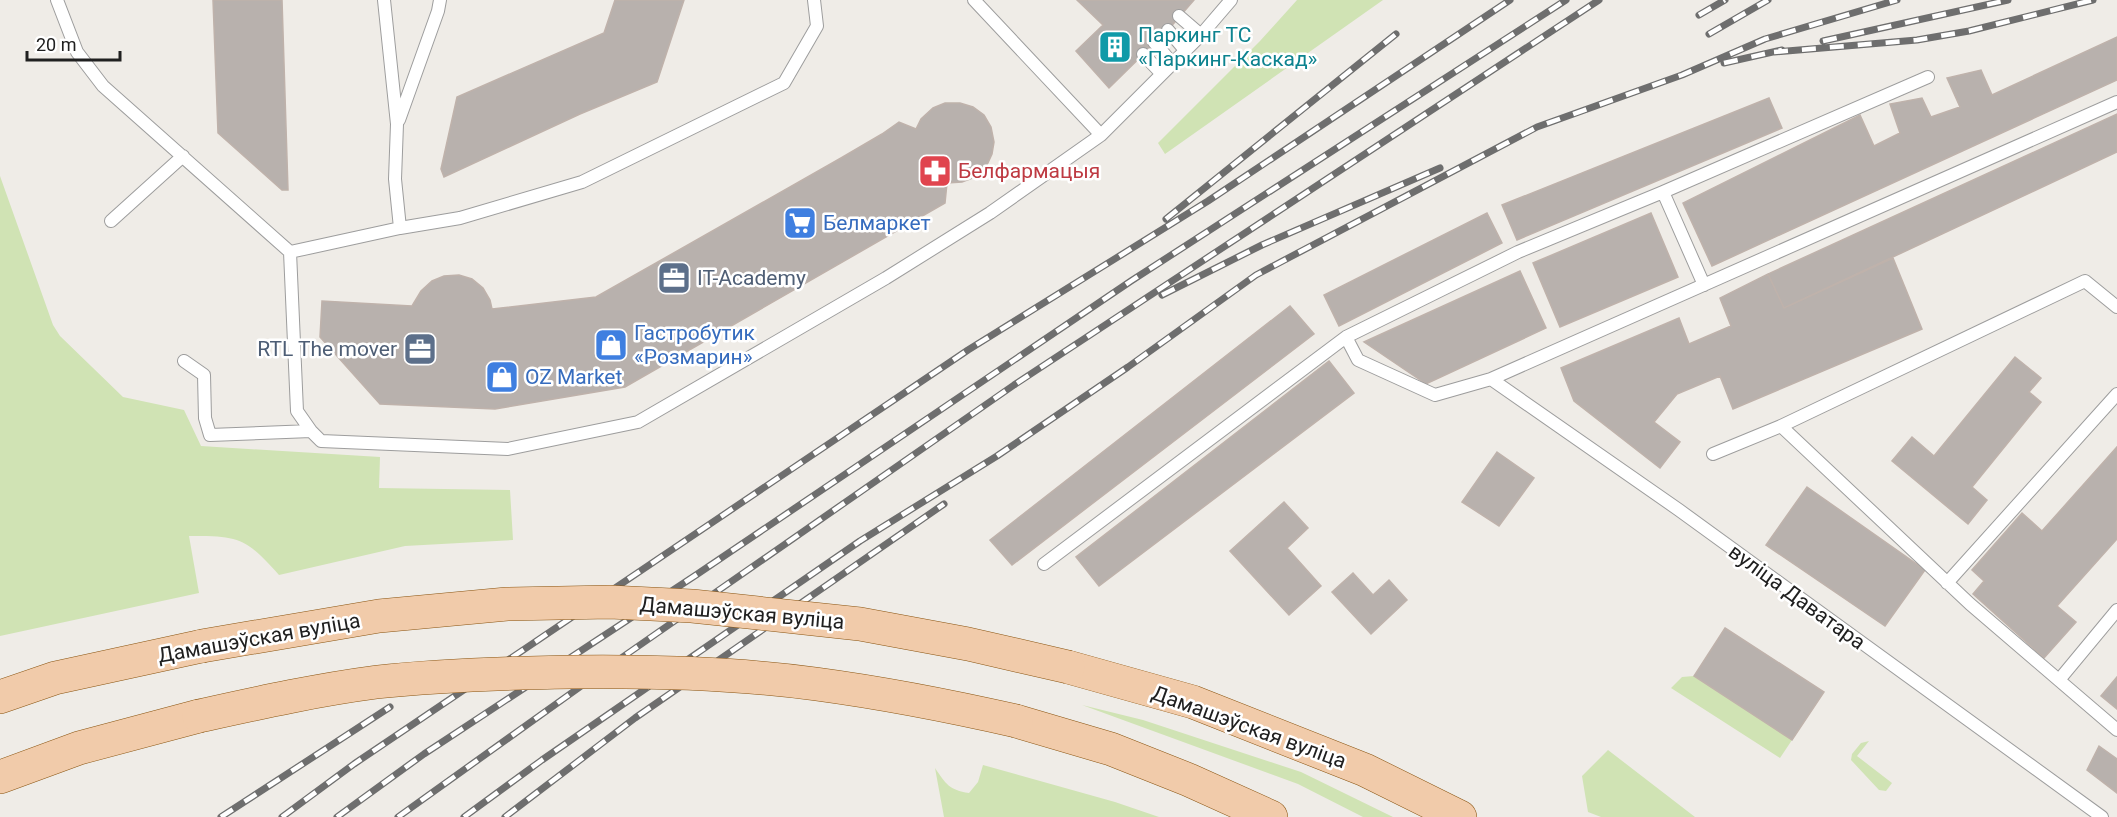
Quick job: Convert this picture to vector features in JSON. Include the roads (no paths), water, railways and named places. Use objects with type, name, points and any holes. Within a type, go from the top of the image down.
[{"type":"main road","name":"Дамашэўская вуліца","points":[[0,697],[55,678],[202,646],[379,616],[507,604],[610,602],[692,606],[860,624],[968,644],[1068,667],[1193,702],[1365,770],[1460,817]]},
{"type":"main road","points":[[0,777],[79,748],[199,716],[291,696],[377,682],[478,675],[624,672],[714,674],[813,684],[924,700],[1016,721],[1111,748],[1190,780],[1271,817]]},
{"type":"main road","points":[[0,674],[55,678]]},
{"type":"lane","points":[[57,0],[77,52],[103,86],[290,252],[297,411],[321,441],[508,448],[638,422],[885,278],[971,225],[1101,135],[1201,34],[1231,0]]},
{"type":"lane","points":[[384,0],[397,124],[395,179],[400,228]]},
{"type":"lane","points":[[397,124],[440,0]]},
{"type":"lane","points":[[290,252],[400,228],[460,218],[582,182],[784,83],[817,26],[814,0]]},
{"type":"lane","points":[[974,0],[1101,135]]},
{"type":"lane","points":[[1179,16],[1201,34]]},
{"type":"lane","points":[[1168,30],[1184,50]]},
{"type":"lane","points":[[1154,42],[1172,63]]},
{"type":"lane","points":[[1143,54],[1161,73]]},
{"type":"lane","points":[[1044,564],[1346,337],[1518,252],[1928,77]]},
{"type":"lane","points":[[1346,337],[1358,360],[1435,395],[1491,379],[2117,102]]},
{"type":"lane","points":[[111,221],[183,156]]},
{"type":"lane","points":[[1663,192],[1704,285]]},
{"type":"lane","points":[[1713,454],[1781,426],[2085,281],[2117,307]]},
{"type":"lane","points":[[184,361],[204,375],[205,418],[210,435],[311,431]]},
{"type":"lane","name":"вуліца Даватара","points":[[1491,379],[1679,510],[2102,817]]},
{"type":"lane","points":[[1947,583],[2117,394]]},
{"type":"lane","points":[[1781,426],[1947,583],[2117,730]]},
{"type":"lane","points":[[2059,680],[2117,610]]},
{"type":"railway","points":[[282,817],[354,764],[968,350],[1208,201],[1510,0]]},
{"type":"railway","points":[[337,817],[424,754],[696,575],[1131,281],[1566,0]]},
{"type":"railway","points":[[398,817],[591,679],[1014,385],[1599,0]]},
{"type":"railway","points":[[1699,15],[1725,0]]},
{"type":"railway","points":[[1709,34],[1768,0]]},
{"type":"railway","points":[[464,817],[542,760],[860,541],[997,456],[1128,367],[1256,275],[1537,127],[1682,75],[1765,39],[1897,0]]},
{"type":"railway","points":[[1823,41],[2008,0]]},
{"type":"railway","points":[[1774,52],[1917,40],[1969,31],[2093,0]]},
{"type":"railway","points":[[1166,219],[1396,34]]},
{"type":"railway","points":[[1724,63],[1782,50]]},
{"type":"railway","points":[[1162,295],[1262,245],[1440,168]]},
{"type":"railway","points":[[505,817],[635,718],[944,504]]},
{"type":"railway","points":[[221,817],[390,707]]},
{"type":"place","name":"Паркинг ТС «Паркинг-Каскад»","points":[[1115,47]]},
{"type":"place","name":"Белфармацыя","points":[[935,171]]},
{"type":"place","name":"Белмаркет","points":[[800,223]]},
{"type":"place","name":"IT-Academy","points":[[674,278]]},
{"type":"place","name":"Гастробутик «Розмарин»","points":[[611,345]]},
{"type":"place","name":"RTL The mover","points":[[420,349]]},
{"type":"place","name":"OZ Market","points":[[502,377]]}]
